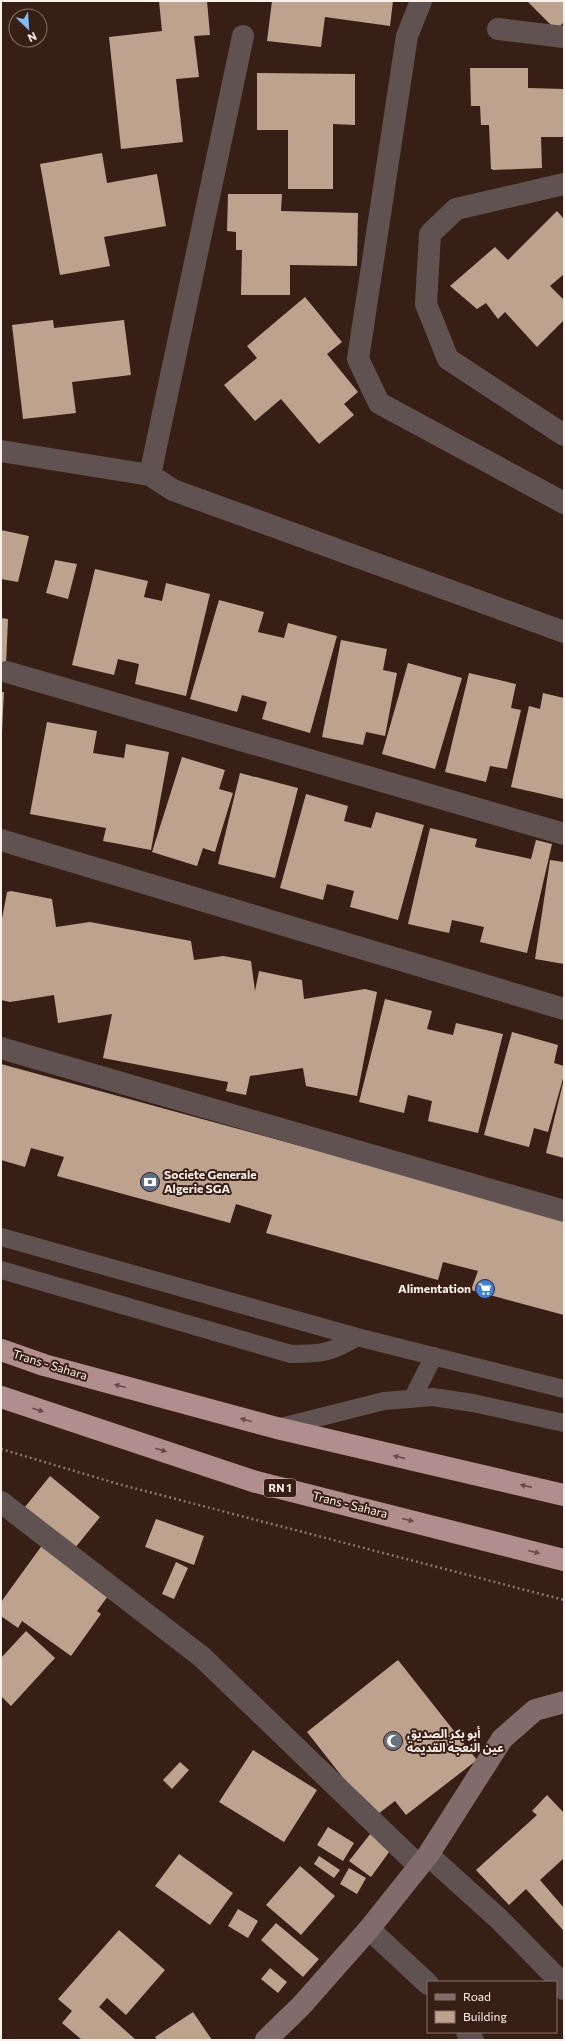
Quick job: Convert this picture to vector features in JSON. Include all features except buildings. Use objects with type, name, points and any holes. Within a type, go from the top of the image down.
[{"type":"highway","name":"Trans - Sahara","points":[[1,1350],[44,1365],[277,1428],[564,1495]]},
{"type":"highway","name":"Trans - Sahara","points":[[1,1397],[256,1482],[564,1560]]},
{"type":"street","points":[[421,1],[407,36],[358,359],[379,403],[564,503]]},
{"type":"street","points":[[498,30],[564,37]]},
{"type":"street","points":[[150,475],[243,36]]},
{"type":"street","points":[[564,184],[456,209],[430,234],[426,304],[448,360],[564,435]]},
{"type":"street","points":[[1,451],[150,475],[173,490],[564,632]]},
{"type":"street","points":[[7,672],[564,834]]},
{"type":"street","points":[[1,840],[564,1009]]},
{"type":"street","points":[[1,1048],[564,1211]]},
{"type":"street","points":[[1,1502],[202,1657],[424,1860],[499,1919],[555,1976],[564,1989]]},
{"type":"street","points":[[266,2040],[301,2006],[369,1929],[424,1860],[502,1739],[535,1710],[564,1702]]},
{"type":"street","points":[[369,1929],[427,1983]]},
{"type":"lane","points":[[1,1237],[357,1337],[564,1389]]},
{"type":"lane","points":[[1,1270],[291,1354],[320,1354],[339,1348],[357,1337]]},
{"type":"lane","points":[[412,1399],[434,1356]]},
{"type":"lane","points":[[277,1428],[384,1401],[433,1397],[473,1403],[564,1423]]},
{"type":"path","points":[[1,1449],[118,1484],[564,1600]]},
{"type":"place","name":"Societe Generale Algerie SGA","points":[[150,1182]]},
{"type":"place","name":"Alimentation","points":[[485,1289]]},
{"type":"place","name":"أبو بكر الصديق عين النعجة القديمة","points":[[393,1741]]}]
